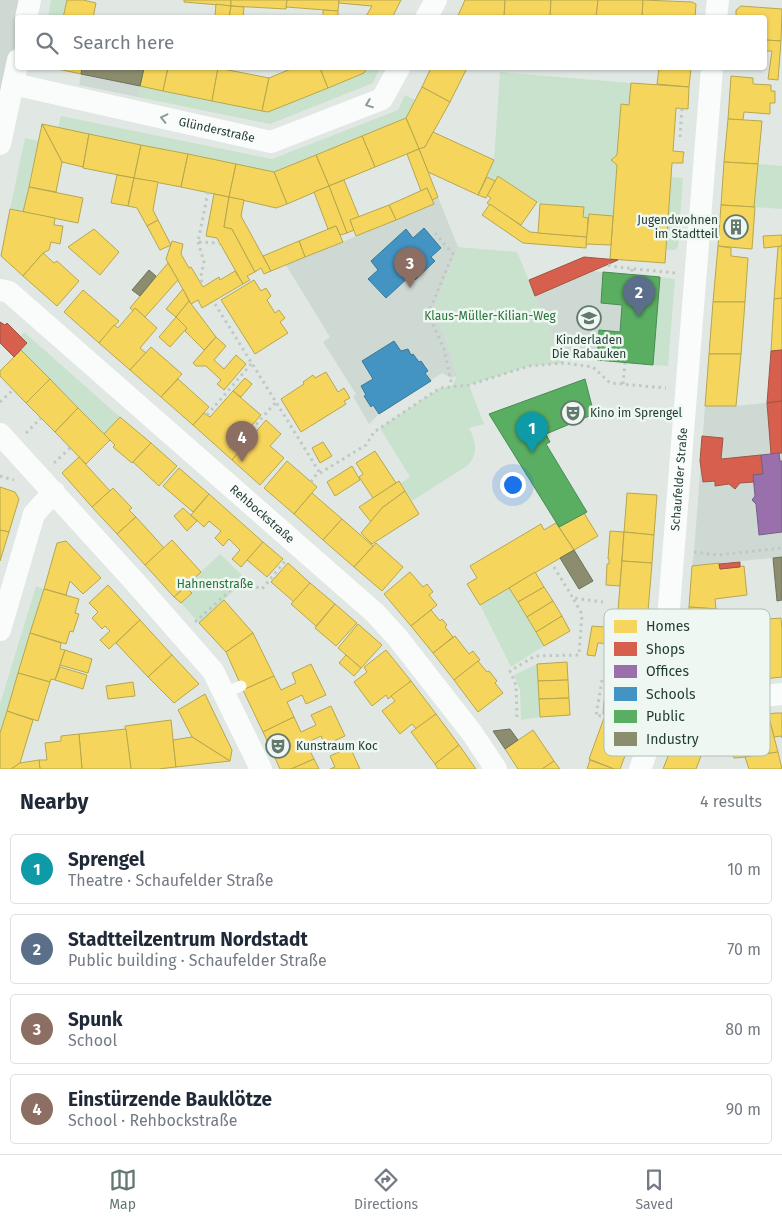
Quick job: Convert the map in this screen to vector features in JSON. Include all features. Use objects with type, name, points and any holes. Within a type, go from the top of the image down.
[{"type":"street","points":[[27,15],[30,0]]},
{"type":"street","points":[[428,15],[436,0]]},
{"type":"street","points":[[716,15],[718,0]]},
{"type":"street","points":[[0,144],[16,70]]},
{"type":"street","name":"Glünderstraße","points":[[13,84],[271,142],[382,99],[398,70]]},
{"type":"street","name":"Schaufelder Straße","points":[[668,609],[712,70]]},
{"type":"street","name":"Rehbockstraße","points":[[0,290],[9,292],[375,613],[396,636],[472,733],[496,769]]},
{"type":"street","points":[[0,434],[214,671],[233,689],[261,769]]},
{"type":"street","points":[[0,630],[34,514],[54,492]]},
{"type":"street","name":"Schaufelder Straße","points":[[640,769],[645,756]]},
{"type":"path","points":[[680,137],[682,108]]},
{"type":"path","points":[[202,284],[200,276],[204,262],[198,242],[208,192]]},
{"type":"path","points":[[435,233],[453,254],[428,314],[444,349],[452,386]]},
{"type":"path","points":[[198,242],[220,243]]},
{"type":"path","points":[[608,265],[665,272]]},
{"type":"path","points":[[632,269],[632,275]]},
{"type":"path","points":[[215,304],[320,473]]},
{"type":"path","points":[[207,415],[252,363]]},
{"type":"path","points":[[311,482],[320,473],[366,445],[374,432],[440,388],[469,385],[529,366],[564,363],[593,366],[610,383],[686,390]]},
{"type":"path","points":[[623,384],[625,363]]},
{"type":"path","points":[[0,402],[13,390]]},
{"type":"path","points":[[239,444],[276,402]]},
{"type":"path","points":[[182,635],[241,580],[262,588],[298,546]]},
{"type":"path","points":[[694,552],[718,554],[782,548]]},
{"type":"path","points":[[517,717],[516,685],[510,672],[535,656],[578,654],[582,614],[554,567]]},
{"type":"path","points":[[574,598],[603,602]]},
{"type":"path","points":[[602,680],[596,716],[604,715]]},
{"type":"shaded area","points":[[0,0],[30,0],[20,15],[15,15],[15,70],[0,144]]},
{"type":"shaded area","points":[[82,70],[144,70],[138,97],[79,85]]},
{"type":"shaded area","points":[[438,197],[458,247],[433,311],[449,347],[457,376],[451,378],[442,373],[379,414],[369,424],[353,396],[356,394],[323,342],[330,337],[286,265],[434,204],[432,200]]},
{"type":"shaded area","name":"Kinderladen Die Rabauken","points":[[593,271],[637,275],[633,333],[600,330],[597,360],[562,358],[535,296]]},
{"type":"shaded area","points":[[782,401],[782,557],[692,566],[705,406],[736,406]]},
{"type":"green space","points":[[51,0],[67,0],[63,15],[48,15]]},
{"type":"green space","points":[[366,70],[379,70],[373,83],[270,124],[138,97],[140,86],[268,112],[364,73]]},
{"type":"green space","points":[[500,72],[631,83],[629,105],[621,105],[617,155],[611,160],[617,165],[613,216],[589,214],[588,218],[583,217],[584,207],[540,204],[499,176],[495,181],[487,177],[494,160]]},
{"type":"green space","points":[[405,95],[415,100],[406,118],[274,172],[58,128],[61,116],[272,159],[398,110]]},
{"type":"green space","points":[[25,138],[38,141],[23,212],[10,209]]},
{"type":"green space","points":[[758,164],[782,166],[782,209],[754,207]]},
{"type":"green space","points":[[671,177],[683,178],[678,246],[675,250],[666,250]]},
{"type":"green space","name":"Klaus-Müller-Kilian-Weg","points":[[458,247],[517,252],[564,363],[529,366],[469,385],[484,424],[469,428],[475,443],[473,457],[467,466],[412,501],[401,483],[410,477],[380,428],[440,388],[452,386],[457,376],[449,347],[433,311]]},
{"type":"green space","points":[[660,277],[675,279],[668,366],[653,365]]},
{"type":"green space","points":[[24,332],[120,417],[104,434],[21,350],[27,343],[20,337]]},
{"type":"green space","name":"Hahnenstraße","points":[[220,554],[246,579],[199,623],[181,603],[191,593],[185,587]]},
{"type":"green space","points":[[36,586],[44,589],[0,733],[0,704]]},
{"type":"green space","points":[[509,588],[544,646],[511,667],[480,605]]},
{"type":"green space","points":[[537,664],[540,717],[521,720],[520,690],[514,675]]},
{"type":"building: Homes","points":[[67,0],[83,0],[96,3],[94,15],[64,15]]},
{"type":"building: Homes","points":[[184,0],[231,0],[231,6],[184,2]]},
{"type":"building: Homes","points":[[231,0],[287,0],[286,9],[231,6]]},
{"type":"building: Homes","points":[[287,0],[339,0],[338,11],[286,7]]},
{"type":"building: Homes","points":[[339,0],[401,0],[394,15],[367,15],[372,6],[339,3]]},
{"type":"building: Homes","points":[[465,0],[505,0],[504,15],[458,15]]},
{"type":"building: Homes","points":[[505,0],[551,0],[550,15],[504,15]]},
{"type":"building: Homes","points":[[551,0],[598,0],[596,15],[550,15]]},
{"type":"building: Homes","points":[[598,0],[643,0],[642,15],[596,15]]},
{"type":"building: Homes","points":[[643,0],[692,2],[696,4],[695,15],[642,15]]},
{"type":"building: Homes","points":[[216,4],[231,6],[230,15],[215,15]]},
{"type":"building: Homes","points":[[231,6],[244,7],[243,15],[230,15]]},
{"type":"building: Homes","points":[[741,6],[782,9],[781,41],[767,40],[767,15],[736,15],[736,10]]},
{"type":"building: Homes","points":[[323,10],[338,11],[338,15],[323,15]]},
{"type":"building: Homes","points":[[767,40],[781,41],[778,80],[768,79],[772,51],[767,51]]},
{"type":"building: Homes","points":[[62,70],[82,70],[81,74]]},
{"type":"building: Homes","points":[[144,70],[168,70],[163,91],[140,86]]},
{"type":"building: Homes","points":[[168,70],[218,70],[212,101],[163,91]]},
{"type":"building: Homes","points":[[218,70],[228,70],[269,78],[262,111],[212,101]]},
{"type":"building: Homes","points":[[288,70],[321,70],[328,88],[268,112],[262,111],[269,78]]},
{"type":"building: Homes","points":[[321,70],[366,70],[364,73],[328,88]]},
{"type":"building: Homes","points":[[430,70],[466,70],[450,102],[422,87]]},
{"type":"building: Homes","points":[[659,70],[691,70],[689,87],[657,84]]},
{"type":"building: Homes","points":[[731,76],[753,78],[753,84],[771,85],[771,91],[775,91],[775,103],[770,103],[770,114],[744,112],[743,120],[728,119]]},
{"type":"building: Homes","points":[[631,83],[689,87],[688,109],[676,108],[673,151],[684,152],[683,163],[672,163],[665,263],[610,259],[617,165],[611,160],[617,155],[621,104],[629,105]]},
{"type":"building: Homes","points":[[422,87],[450,102],[425,147],[419,149],[406,118]]},
{"type":"building: Homes","points":[[406,118],[419,149],[375,167],[362,136]]},
{"type":"building: Homes","points":[[728,119],[762,121],[758,164],[724,162]]},
{"type":"building: Homes","points":[[42,124],[89,134],[83,167],[62,162]]},
{"type":"building: Homes","points":[[42,124],[62,162],[56,192],[29,187]]},
{"type":"building: Homes","points":[[433,132],[494,160],[478,195],[428,172],[419,149],[425,147]]},
{"type":"building: Homes","points":[[89,134],[141,145],[134,178],[83,168]]},
{"type":"building: Homes","points":[[362,136],[375,167],[329,186],[316,155]]},
{"type":"building: Homes","points":[[141,145],[188,154],[181,187],[134,178]]},
{"type":"building: Homes","points":[[419,149],[438,197],[432,200],[427,188],[421,191],[407,154]]},
{"type":"building: Homes","points":[[188,154],[236,164],[229,197],[181,187]]},
{"type":"building: Homes","points":[[316,155],[329,186],[287,204],[274,172]]},
{"type":"building: Homes","points":[[724,162],[758,164],[754,207],[721,205]]},
{"type":"building: Homes","points":[[236,164],[274,172],[287,204],[276,208],[229,197]]},
{"type":"building: Homes","points":[[117,175],[134,178],[128,206],[111,203]]},
{"type":"building: Homes","points":[[498,176],[537,202],[521,225],[487,203],[491,198],[487,195]]},
{"type":"building: Homes","points":[[487,177],[495,181],[486,198],[478,195]]},
{"type":"building: Homes","points":[[134,178],[158,182],[153,210],[158,220],[147,226],[137,208],[128,206]]},
{"type":"building: Homes","points":[[344,180],[359,217],[350,220],[354,230],[347,233],[329,186]]},
{"type":"building: Homes","points":[[329,186],[347,233],[340,235],[336,226],[328,229],[314,192]]},
{"type":"building: Homes","points":[[29,187],[83,198],[78,223],[23,212]]},
{"type":"building: Homes","points":[[427,188],[434,204],[396,220],[389,205]]},
{"type":"building: Homes","points":[[214,194],[229,197],[224,227],[232,229],[255,272],[247,276],[250,280],[243,284],[217,238],[206,236]]},
{"type":"building: Homes","points":[[229,197],[244,200],[241,216],[271,271],[264,274],[261,268],[255,272],[232,229],[224,227]]},
{"type":"building: Homes","points":[[490,204],[530,232],[587,237],[586,248],[523,243],[482,215]]},
{"type":"building: Homes","points":[[540,204],[584,207],[583,217],[588,218],[587,237],[538,233]]},
{"type":"building: Homes","points":[[389,205],[396,220],[356,236],[350,220]]},
{"type":"building: Homes","name":"Jugendwohnen im Stadtteil","points":[[721,205],[755,207],[752,249],[718,246]]},
{"type":"building: Homes","points":[[10,209],[55,218],[54,225],[63,226],[60,244],[51,242],[49,250],[43,253],[23,276],[1,256]]},
{"type":"building: Homes","points":[[589,214],[613,216],[611,245],[586,244]]},
{"type":"building: Homes","points":[[158,220],[171,245],[160,250],[147,226]]},
{"type":"building: Homes","points":[[336,226],[343,242],[305,257],[299,241]]},
{"type":"building: Homes","points":[[94,229],[119,252],[100,275],[68,247]]},
{"type":"building: Homes","points":[[782,235],[782,246],[764,248],[763,236]]},
{"type":"building: Homes","points":[[172,241],[183,244],[181,254],[203,287],[219,277],[220,280],[235,271],[243,284],[202,308],[198,300],[191,304],[166,259]]},
{"type":"building: Homes","points":[[299,241],[305,257],[271,271],[263,256]]},
{"type":"building: Homes","points":[[718,246],[731,248],[731,256],[748,258],[745,302],[713,302]]},
{"type":"building: Homes","points":[[782,246],[782,298],[774,299],[778,247]]},
{"type":"building: Homes","points":[[43,253],[54,263],[57,261],[79,281],[57,306],[23,276]]},
{"type":"building: Homes","points":[[168,263],[178,280],[145,317],[135,308],[133,311],[130,308]]},
{"type":"building: Homes","points":[[254,280],[261,291],[266,288],[271,296],[267,300],[275,313],[279,310],[285,318],[280,322],[288,333],[255,354],[221,300]]},
{"type":"building: Homes","points":[[183,289],[189,301],[176,317],[166,309]]},
{"type":"building: Homes","points":[[83,290],[119,321],[99,343],[64,312]]},
{"type":"building: Homes","points":[[782,298],[782,350],[771,351],[774,299]]},
{"type":"building: Homes","points":[[189,301],[216,337],[204,350],[185,331],[187,328],[176,317]]},
{"type":"building: Homes","points":[[713,302],[745,302],[741,354],[709,354]]},
{"type":"building: Homes","points":[[135,308],[157,328],[140,348],[146,353],[130,370],[99,343],[114,325],[118,328]]},
{"type":"building: Homes","points":[[176,317],[187,328],[170,347],[159,337]]},
{"type":"building: Homes","points":[[216,337],[226,346],[214,360],[224,369],[236,355],[246,364],[224,390],[217,384],[221,380],[206,366],[196,366],[193,363]]},
{"type":"building: Homes","points":[[151,347],[182,374],[161,397],[130,370]]},
{"type":"building: Homes","points":[[21,350],[50,379],[26,403],[0,376],[0,371]]},
{"type":"building: Homes","points":[[709,354],[741,354],[736,406],[705,406]]},
{"type":"building: Homes","points":[[326,372],[338,392],[344,388],[350,398],[344,401],[346,404],[301,432],[281,399],[304,384],[303,382],[313,375],[315,378]]},
{"type":"building: Homes","points":[[245,378],[252,384],[241,397],[233,391]]},
{"type":"building: Homes","points":[[50,379],[78,408],[55,432],[26,403]]},
{"type":"building: Homes","points":[[178,379],[209,407],[193,425],[161,397]]},
{"type":"building: Homes","points":[[233,391],[261,415],[237,442],[243,447],[232,460],[193,425],[204,413],[210,417]]},
{"type":"building: Homes","points":[[78,408],[110,440],[86,464],[55,432]]},
{"type":"building: Homes","points":[[120,417],[151,443],[132,463],[113,447],[115,445],[104,434]]},
{"type":"building: Homes","points":[[266,420],[281,434],[270,446],[284,458],[260,485],[232,460]]},
{"type":"building: Homes","points":[[323,442],[332,456],[320,463],[312,448]]},
{"type":"building: Homes","points":[[151,443],[177,466],[159,486],[133,462]]},
{"type":"building: Homes","points":[[375,451],[396,483],[373,498],[359,477],[363,474],[356,463]]},
{"type":"building: Homes","points":[[79,457],[110,491],[92,507],[62,473]]},
{"type":"building: Homes","points":[[287,461],[317,487],[294,514],[264,488]]},
{"type":"building: Homes","points":[[352,466],[360,480],[335,496],[327,482]]},
{"type":"building: Homes","points":[[179,468],[209,494],[193,512],[163,486]]},
{"type":"building: Homes","points":[[399,481],[405,491],[382,508],[371,522],[359,507]]},
{"type":"building: Homes","points":[[0,487],[15,492],[19,499],[9,532],[0,530]]},
{"type":"building: Homes","points":[[113,488],[132,508],[129,510],[136,517],[117,534],[92,507]]},
{"type":"building: Homes","points":[[405,491],[419,514],[372,544],[361,533],[382,508]]},
{"type":"building: Homes","points":[[312,493],[342,519],[323,540],[294,514]]},
{"type":"building: Homes","points":[[627,493],[657,495],[654,535],[624,532]]},
{"type":"building: Homes","points":[[209,494],[263,542],[241,567],[232,559],[240,550],[229,539],[223,546],[215,538],[221,531],[209,521],[204,527],[191,515]]},
{"type":"building: Homes","points":[[183,508],[197,521],[187,531],[174,516]]},
{"type":"building: Homes","points":[[584,513],[598,536],[574,550],[559,527]]},
{"type":"building: Homes","points":[[136,517],[164,548],[145,565],[117,534]]},
{"type":"building: Homes","points":[[342,519],[373,546],[354,567],[323,540]]},
{"type":"building: Homes","points":[[556,523],[574,550],[480,605],[467,584],[477,578],[470,566],[541,524],[544,530]]},
{"type":"building: Homes","points":[[0,530],[9,532],[0,561]]},
{"type":"building: Homes","points":[[610,531],[624,532],[620,586],[606,585]]},
{"type":"building: Homes","points":[[624,532],[654,535],[652,563],[622,561]]},
{"type":"building: Homes","points":[[172,540],[201,572],[174,597],[145,565]]},
{"type":"building: Homes","points":[[66,541],[101,578],[83,594],[70,581],[66,595],[44,589],[57,543]]},
{"type":"building: Homes","points":[[263,542],[283,559],[267,577],[247,560]]},
{"type":"building: Homes","points":[[376,543],[403,567],[382,591],[354,567]]},
{"type":"building: Homes","points":[[622,561],[652,563],[648,609],[618,609]]},
{"type":"building: Homes","points":[[288,563],[310,583],[294,602],[271,582]]},
{"type":"building: Homes","points":[[719,563],[720,569],[744,566],[747,595],[715,599],[716,609],[689,607],[692,566]]},
{"type":"building: Homes","points":[[410,572],[423,587],[427,584],[433,592],[429,595],[437,605],[411,626],[384,594]]},
{"type":"building: Homes","points":[[535,572],[544,587],[518,602],[509,588]]},
{"type":"building: Homes","points":[[310,583],[335,604],[316,626],[291,604]]},
{"type":"building: Homes","points":[[108,585],[140,620],[109,649],[100,640],[110,631],[105,626],[102,629],[92,618],[98,612],[89,603]]},
{"type":"building: Homes","points":[[185,587],[192,593],[181,603],[174,597]]},
{"type":"building: Homes","points":[[544,587],[553,601],[527,617],[518,602]]},
{"type":"building: Homes","points":[[44,589],[79,599],[75,613],[79,614],[73,632],[70,631],[66,644],[30,633]]},
{"type":"building: Homes","points":[[224,600],[253,633],[226,652],[199,623]]},
{"type":"building: Homes","points":[[553,601],[562,616],[536,632],[527,617]]},
{"type":"building: Homes","points":[[335,604],[357,623],[336,646],[315,628]]},
{"type":"building: Homes","points":[[689,607],[718,609],[689,609]]},
{"type":"building: Homes","points":[[431,610],[440,621],[442,619],[447,625],[445,627],[453,637],[433,653],[411,626]]},
{"type":"building: Homes","points":[[562,616],[570,631],[544,646],[536,632]]},
{"type":"building: Homes","points":[[781,618],[782,677],[770,678],[770,619]]},
{"type":"building: Homes","points":[[140,620],[172,655],[148,677],[116,643]]},
{"type":"building: Homes","points":[[358,624],[382,645],[361,668],[338,648]]},
{"type":"building: Homes","points":[[592,626],[604,627],[604,643],[598,643],[595,656],[587,655]]},
{"type":"building: Homes","points":[[30,633],[61,643],[60,649],[65,650],[55,680],[51,679],[50,682],[18,673]]},
{"type":"building: Homes","points":[[253,633],[274,676],[243,690],[226,652]]},
{"type":"building: Homes","points":[[455,636],[469,654],[473,651],[480,660],[454,680],[433,653]]},
{"type":"building: Homes","points":[[65,650],[92,659],[88,673],[60,665]]},
{"type":"building: Homes","points":[[386,650],[411,681],[388,699],[386,695],[372,706],[354,682],[367,672],[364,667]]},
{"type":"building: Homes","points":[[172,655],[199,684],[174,703],[148,677]]},
{"type":"building: Homes","points":[[346,655],[361,668],[354,676],[339,663]]},
{"type":"building: Homes","points":[[478,661],[497,681],[495,683],[503,693],[478,712],[454,680]]},
{"type":"building: Homes","points":[[567,662],[568,680],[538,681],[537,664]]},
{"type":"building: Homes","points":[[311,664],[326,695],[306,704],[302,695],[287,702],[294,717],[263,732],[243,690],[274,676],[281,690],[296,683],[292,673]]},
{"type":"building: Homes","points":[[60,667],[87,675],[83,689],[55,680]]},
{"type":"building: Homes","points":[[18,673],[50,682],[38,721],[7,711]]},
{"type":"building: Homes","points":[[568,680],[569,698],[539,699],[538,681]]},
{"type":"building: Homes","points":[[411,681],[436,714],[416,729],[412,724],[400,734],[382,711],[395,701],[391,696]]},
{"type":"building: Homes","points":[[133,682],[135,696],[108,699],[106,686]]},
{"type":"building: Homes","points":[[205,694],[232,750],[230,761],[192,737],[178,710]]},
{"type":"building: Homes","points":[[569,698],[570,715],[540,717],[539,699]]},
{"type":"building: Homes","points":[[331,706],[345,736],[325,745],[321,736],[306,743],[314,759],[291,769],[280,769],[263,732],[294,717],[301,732],[316,725],[311,715]]},
{"type":"building: Homes","points":[[7,711],[33,720],[20,763],[11,769],[0,769],[0,733]]},
{"type":"building: Homes","points":[[782,713],[782,738],[781,736],[774,737],[770,714]]},
{"type":"building: Homes","points":[[436,714],[459,745],[435,764],[411,732]]},
{"type":"building: Homes","points":[[604,718],[604,756],[625,756],[620,769],[614,769],[589,759]]},
{"type":"building: Homes","points":[[171,720],[176,767],[131,769],[125,726]]},
{"type":"building: Homes","points":[[770,722],[778,752],[770,753]]},
{"type":"building: Homes","points":[[126,729],[131,769],[82,769],[79,734]]},
{"type":"building: Homes","points":[[533,730],[554,761],[542,769],[518,769],[505,749]]},
{"type":"building: Homes","points":[[79,734],[82,769],[40,769],[39,760],[47,760],[45,743],[61,741],[61,736]]},
{"type":"building: Homes","points":[[192,737],[230,761],[176,767],[173,740]]},
{"type":"building: Homes","points":[[459,745],[476,769],[438,769],[435,764]]},
{"type":"building: Homes","points":[[350,747],[360,769],[330,769],[335,767],[330,756]]},
{"type":"building: Homes","points":[[778,752],[782,769],[749,769],[745,757],[770,756],[770,753]]},
{"type":"building: Homes","points":[[668,756],[701,756],[696,769],[663,769]]},
{"type":"building: Homes","points":[[733,756],[745,757],[734,758]]},
{"type":"building: Homes","points":[[314,759],[319,769],[291,769]]},
{"type":"building: Homes","points":[[39,760],[40,769],[11,769],[20,763]]},
{"type":"building: Homes","points":[[590,760],[614,769],[587,769]]},
{"type":"building: Homes","points":[[554,761],[560,769],[542,769]]},
{"type":"building: Shops","points":[[584,257],[618,260],[535,296],[529,280]]},
{"type":"building: Shops","points":[[0,322],[5,325],[7,323],[27,343],[14,357],[0,343]]},
{"type":"building: Shops","points":[[782,350],[782,401],[767,403],[771,351]]},
{"type":"building: Shops","points":[[782,401],[782,453],[771,454],[767,403]]},
{"type":"building: Shops","points":[[702,436],[723,438],[721,459],[761,455],[763,474],[753,475],[754,482],[740,483],[735,489],[729,484],[715,486],[715,481],[703,482],[700,461]]},
{"type":"building: Shops","points":[[740,562],[740,567],[720,569],[719,564]]},
{"type":"building: Offices","points":[[779,453],[780,461],[782,461],[782,532],[759,535],[756,504],[752,500],[755,496],[753,475],[763,474],[761,455]]},
{"type":"building: Schools","points":[[424,228],[441,248],[431,257],[435,261],[415,280],[411,275],[386,298],[368,279],[378,270],[371,261],[406,229],[413,238]]},
{"type":"building: Schools","points":[[394,341],[401,351],[408,349],[411,355],[413,354],[419,362],[421,361],[428,371],[425,373],[431,381],[379,414],[373,405],[371,407],[364,396],[366,395],[361,386],[373,379],[362,361]]},
{"type":"building: Public","points":[[603,272],[660,277],[653,365],[597,360],[599,330],[620,332],[622,305],[601,303]]},
{"type":"building: Public","points":[[585,379],[594,414],[546,434],[550,442],[546,444],[587,512],[559,527],[489,414]]},
{"type":"building: Industry","points":[[82,70],[144,70],[140,86],[81,74]]},
{"type":"building: Industry","points":[[149,270],[156,276],[140,296],[132,290]]},
{"type":"building: Industry","points":[[574,550],[593,581],[579,589],[560,558]]},
{"type":"building: Industry","points":[[782,557],[782,600],[777,601],[773,558]]},
{"type":"building: Industry","points":[[510,729],[518,740],[505,749],[493,731]]},
{"type":"place","name":"Jugendwohnen im Stadtteil","points":[[736,227]]},
{"type":"place","name":"Spunk","points":[[410,288]]},
{"type":"place","name":"Stadtteilzentrum Nordstadt","points":[[639,317]]},
{"type":"place","name":"Kinderladen Die Rabauken","points":[[589,318]]},
{"type":"place","name":"Kino im Sprengel","points":[[573,413]]},
{"type":"place","name":"Sprengel","points":[[532,453]]},
{"type":"place","name":"Einstürzende Bauklötze","points":[[242,462]]},
{"type":"place","name":"Kunstraum Koc","points":[[278,746]]}]
